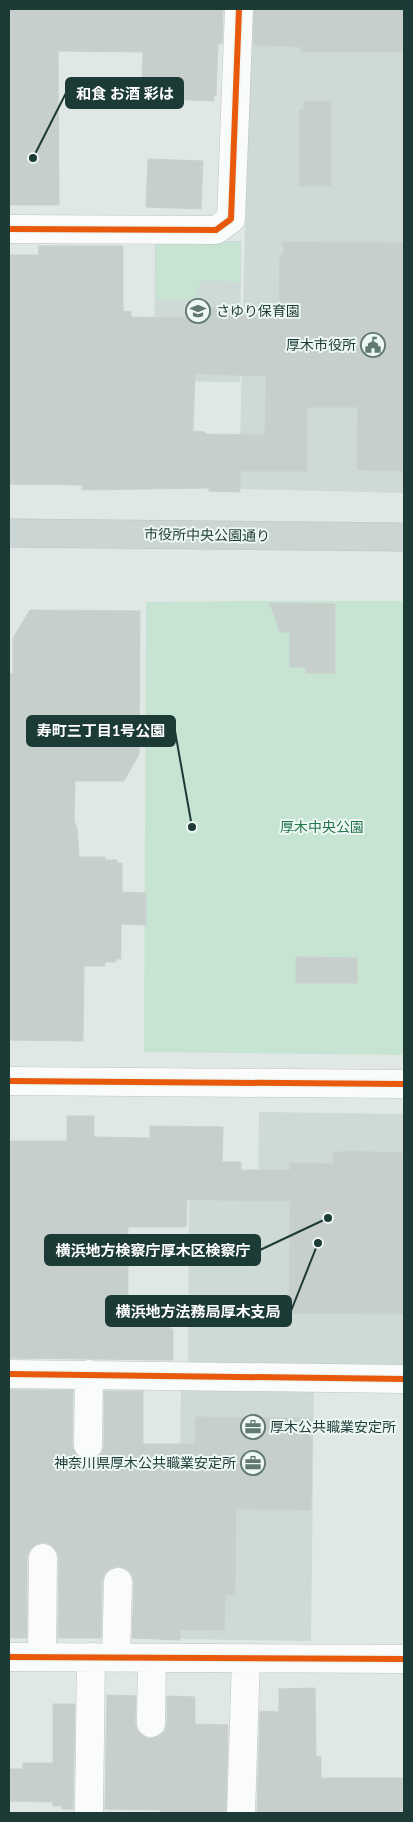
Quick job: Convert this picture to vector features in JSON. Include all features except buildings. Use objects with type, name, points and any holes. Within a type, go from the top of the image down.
[{"type":"main road","name":"市役所中央公園通り","points":[[9,533],[404,537]]},
{"type":"street","points":[[9,229],[216,230],[231,219],[239,9]]},
{"type":"street","points":[[9,1081],[404,1084]]},
{"type":"street","points":[[9,1374],[404,1379]]},
{"type":"street","points":[[88,1445],[89,1374]]},
{"type":"street","points":[[42,1657],[43,1558]]},
{"type":"street","points":[[89,1813],[104,1657],[118,1582]]},
{"type":"street","points":[[9,1657],[404,1658]]},
{"type":"street","points":[[151,1723],[152,1658]]},
{"type":"street","points":[[240,1813],[246,1659]]},
{"type":"shaded area","points":[[250,9],[404,9],[404,493],[239,489]]},
{"type":"shaded area","name":"さゆり保育園","points":[[155,241],[241,241],[240,382],[154,381]]},
{"type":"shaded area","points":[[259,1112],[404,1114],[404,1367],[188,1365],[189,1201],[258,1201]]},
{"type":"shaded area","points":[[181,1387],[314,1388],[311,1641],[178,1639]]},
{"type":"green space","points":[[156,242],[241,242],[240,282],[201,281],[197,296],[193,299],[156,300]]},
{"type":"green space","name":"厚木中央公園","points":[[404,601],[404,1055],[144,1052],[146,602]]},
{"type":"cycle path","points":[[9,229],[216,230],[231,219],[239,9]]},
{"type":"cycle path","points":[[9,1081],[404,1084]]},
{"type":"cycle path","points":[[9,1374],[404,1379]]},
{"type":"cycle path","points":[[9,1657],[404,1659]]},
{"type":"place","name":"和食 お酒 彩は","points":[[33,158]]},
{"type":"place","name":"さゆり保育園","points":[[198,311]]},
{"type":"place","name":"厚木市役所","points":[[373,345]]},
{"type":"place","name":"寿町三丁目1号公園","points":[[192,827]]},
{"type":"place","name":"横浜地方検察庁厚木区検察庁","points":[[328,1218]]},
{"type":"place","name":"横浜地方法務局厚木支局","points":[[318,1243]]},
{"type":"place","name":"厚木公共職業安定所","points":[[253,1427]]},
{"type":"place","name":"神奈川県厚木公共職業安定所","points":[[253,1463]]}]
